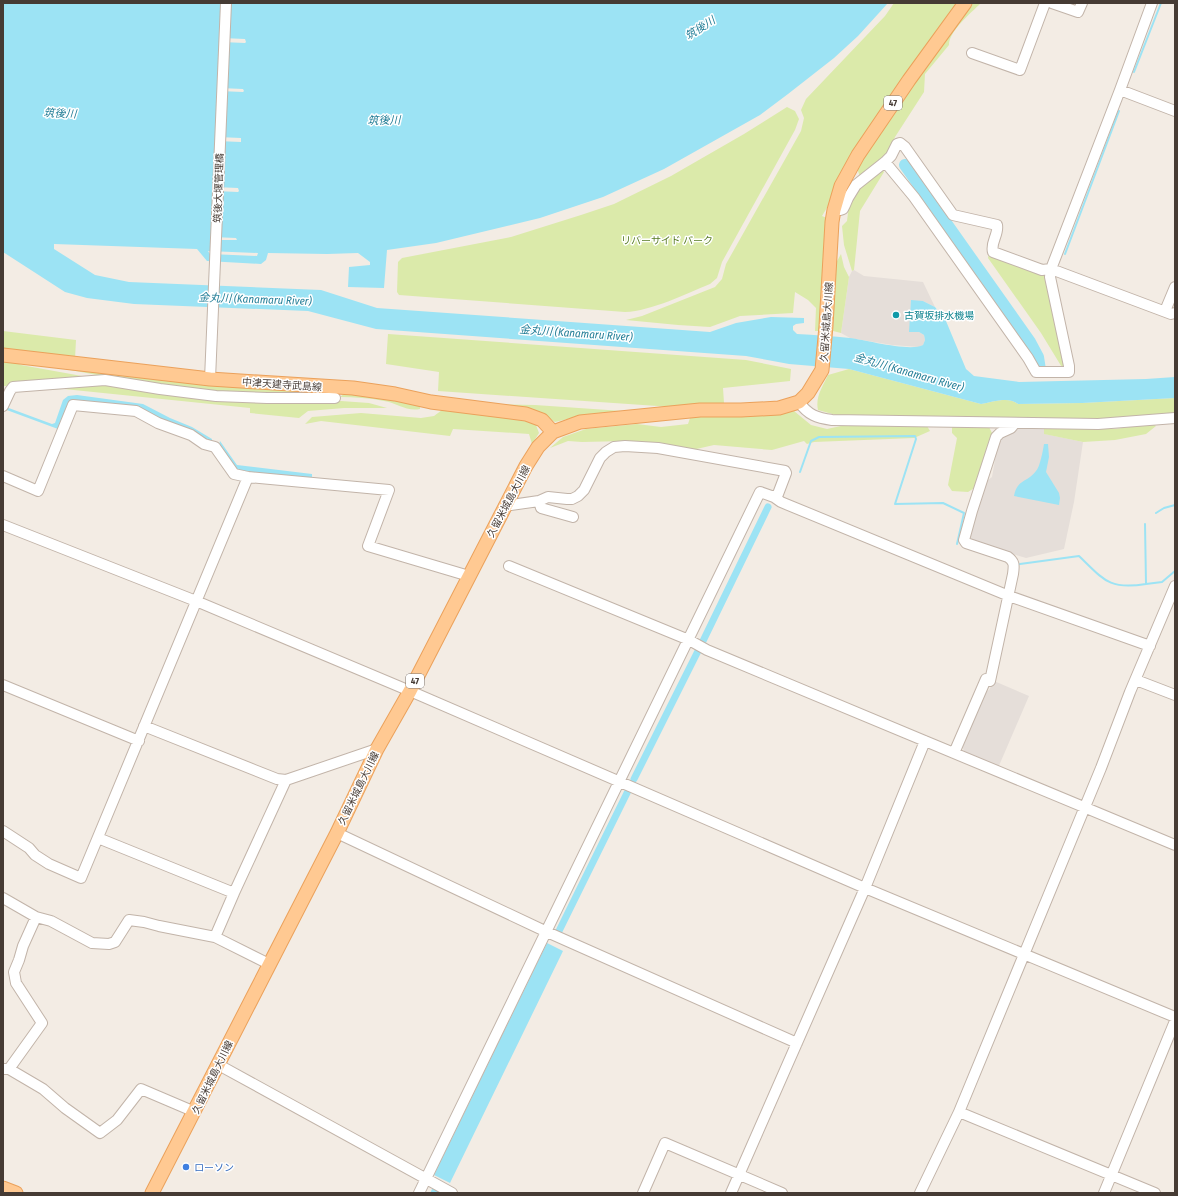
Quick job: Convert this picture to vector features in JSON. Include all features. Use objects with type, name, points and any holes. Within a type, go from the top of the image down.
[{"type":"main road","name":"久留米城島大川線","points":[[152,1193],[337,833],[377,749],[410,691],[504,506],[538,447],[553,432],[580,422],[700,410],[778,408],[799,402],[808,393],[822,370],[832,222],[834,210],[842,186],[858,155],[909,80],[965,3]]},
{"type":"main road","name":"中津天建寺武島線","points":[[3,355],[210,376],[353,388],[395,394],[431,402],[526,414],[542,420],[553,432]]},
{"type":"main road","points":[[3,1188],[16,1193]]},
{"type":"street","name":"筑後大堰管理橋","points":[[210,376],[226,3]]},
{"type":"street","points":[[972,53],[1020,70],[1045,3]]},
{"type":"street","points":[[1052,3],[1078,12],[1082,3]]},
{"type":"street","points":[[885,162],[918,203],[1036,372],[1069,372],[1050,277],[1051,270],[1152,3]]},
{"type":"street","points":[[1120,90],[1175,111]]},
{"type":"street","points":[[834,210],[843,209],[856,185],[885,162],[891,156],[897,144],[900,143],[905,147],[953,215],[997,225],[998,229],[992,248],[993,252],[1042,270],[1051,270],[1170,312],[1175,287]]},
{"type":"street","points":[[3,406],[13,387],[105,380],[216,396],[335,398]]},
{"type":"street","points":[[799,402],[804,409],[812,415],[820,419],[832,420],[1098,424],[1175,418]]},
{"type":"street","points":[[3,476],[38,491],[72,404],[136,411],[158,423],[191,435],[204,444],[215,447],[234,474],[248,477],[388,490],[368,546],[469,576]]},
{"type":"street","points":[[954,753],[986,679],[990,681],[1009,596],[1014,565],[1012,560],[1008,557],[966,543],[964,540],[996,437],[1000,433],[1011,428],[1015,422]]},
{"type":"street","points":[[504,506],[539,501],[548,497],[572,499],[584,490],[600,458],[606,452],[614,447],[626,446],[658,448],[785,471],[786,473],[778,494],[774,496]]},
{"type":"street","points":[[3,831],[29,848],[49,864],[81,878],[139,742],[144,726],[248,477]]},
{"type":"street","points":[[419,1193],[760,492],[774,496],[781,502],[1009,596],[1150,646]]},
{"type":"street","points":[[539,501],[541,508],[573,517]]},
{"type":"street","points":[[3,525],[196,602],[410,691],[865,888],[1175,1017]]},
{"type":"street","points":[[509,566],[689,640],[707,650],[925,742],[1175,845]]},
{"type":"street","points":[[920,1193],[959,1112],[1175,586]]},
{"type":"street","points":[[1136,680],[1175,695]]},
{"type":"street","points":[[3,685],[139,742]]},
{"type":"street","points":[[144,726],[277,779],[286,780],[377,749]]},
{"type":"street","points":[[731,1193],[865,888],[925,742]]},
{"type":"street","points":[[215,937],[286,780]]},
{"type":"street","points":[[337,833],[547,932],[797,1043]]},
{"type":"street","points":[[98,838],[234,893]]},
{"type":"street","points":[[3,898],[36,917],[51,921],[92,943],[109,944],[115,942],[129,920],[215,937],[269,964]]},
{"type":"street","points":[[36,917],[23,946],[14,972],[16,983],[42,1023],[6,1069],[43,1090],[100,1133],[117,1120],[141,1090],[194,1112]]},
{"type":"street","points":[[1104,1193],[1175,1021]]},
{"type":"street","points":[[217,1064],[452,1193]]},
{"type":"street","points":[[959,1112],[1155,1193]]},
{"type":"street","points":[[642,1193],[665,1143],[782,1193]]},
{"type":"shaded area","points":[[854,270],[864,276],[923,282],[935,307],[923,301],[911,301],[910,332],[919,332],[924,335],[925,340],[923,345],[919,347],[892,345],[850,338],[841,333],[849,277]]},
{"type":"shaded area","points":[[1018,428],[1044,428],[1045,434],[1083,442],[1074,502],[1064,549],[1026,558],[967,540],[984,483],[992,477],[999,437]]},
{"type":"shaded area","points":[[994,681],[1029,696],[998,768],[965,755],[961,741],[982,693],[989,690]]},
{"type":"green space","points":[[894,3],[959,3],[822,216],[827,218],[821,331],[815,331],[816,308],[808,300],[795,292],[793,313],[740,316],[710,327],[626,320],[642,316],[715,287],[722,279],[726,264],[801,131],[804,118],[801,110],[806,99],[885,16]]},
{"type":"green space","points":[[970,3],[981,3],[956,28],[949,45],[925,74],[924,92],[895,137],[887,155],[860,177],[857,168],[861,157]]},
{"type":"green space","name":"リバーサイド パーク","points":[[787,107],[795,111],[799,119],[795,130],[722,262],[717,278],[710,284],[646,309],[625,312],[399,295],[397,292],[398,262],[402,258],[511,237],[614,204],[671,176],[744,134]]},
{"type":"green space","points":[[881,168],[884,172],[860,211],[854,270],[852,271],[844,245],[842,226],[847,221],[849,205],[858,188]]},
{"type":"green space","points":[[989,253],[1046,276],[1066,363],[1063,369],[1041,333],[988,258]]},
{"type":"green space","points":[[841,254],[844,267],[849,277],[841,333],[833,331],[836,263]]},
{"type":"green space","points":[[3,331],[76,340],[75,359],[3,351]]},
{"type":"green space","points":[[388,334],[746,360],[791,369],[790,381],[723,388],[724,403],[672,407],[438,391],[439,372],[386,364]]},
{"type":"green space","points":[[3,359],[13,360],[21,365],[93,378],[3,386]]},
{"type":"green space","points":[[33,363],[147,376],[194,384],[262,389],[306,389],[330,391],[330,394],[265,395],[161,387]]},
{"type":"green space","points":[[849,369],[981,404],[1005,400],[1010,400],[1018,404],[1082,403],[1175,398],[1175,413],[1099,421],[836,415],[818,410],[817,405],[819,396],[828,375]]},
{"type":"green space","points":[[102,383],[268,401],[341,401],[369,403],[387,408],[344,408],[308,411],[299,418],[250,413],[250,408],[64,389],[41,390],[32,388]]},
{"type":"green space","points":[[345,393],[365,394],[420,406],[420,409],[415,410],[373,399],[340,397]]},
{"type":"green space","points":[[483,404],[535,405],[637,412],[589,414],[555,422],[539,412]]},
{"type":"green space","points":[[442,410],[529,421],[536,425],[539,433],[532,444],[529,434],[453,429],[450,436],[321,421],[305,424],[312,417],[361,413],[421,418],[434,416]]},
{"type":"green space","points":[[794,411],[811,425],[827,429],[841,426],[927,426],[930,431],[914,438],[814,442],[807,444],[804,441],[772,450],[714,445],[692,450],[626,441],[568,441],[550,448],[563,437],[586,429],[637,424],[661,427],[688,424],[690,418],[701,414],[758,416]]},
{"type":"green space","points":[[1153,424],[1156,426],[1146,434],[1115,440],[1083,442],[1044,434],[1044,428],[1114,429]]},
{"type":"green space","points":[[952,426],[989,427],[992,433],[976,487],[968,492],[952,491],[948,485],[957,438],[952,433]]},
{"type":"water","points":[[3,3],[888,3],[858,36],[834,58],[760,115],[664,169],[603,197],[540,218],[436,243],[387,250],[384,288],[348,287],[349,267],[370,265],[370,262],[358,253],[268,253],[266,260],[261,264],[207,261],[197,249],[54,244],[54,249],[95,275],[129,282],[321,290],[377,308],[710,332],[736,323],[771,317],[804,318],[804,323],[793,326],[793,330],[797,334],[850,338],[908,347],[923,345],[925,340],[924,335],[919,332],[909,332],[911,300],[923,301],[935,307],[946,321],[966,369],[974,376],[1019,382],[1175,377],[1175,398],[1082,403],[1018,404],[1010,400],[1005,400],[981,404],[849,369],[789,364],[746,356],[376,329],[308,311],[134,304],[87,298],[65,292],[3,252]],"holes":[[[222,38],[245,39],[246,42],[222,42]],[[220,88],[243,89],[243,92],[219,91]],[[218,137],[241,138],[241,142],[217,141]],[[215,187],[238,188],[239,191],[215,191]],[[213,237],[236,238],[237,240],[213,240]],[[208,251],[258,253],[257,256],[210,254]]]},
{"type":"water","points":[[77,395],[143,404],[170,418],[192,427],[212,439],[212,443],[162,420],[74,400],[68,403],[58,429],[4,409],[6,407],[52,424],[55,423],[63,400],[68,396]]},
{"type":"water","points":[[220,441],[237,465],[312,474],[312,479],[234,470],[219,446]]},
{"type":"water","points":[[1044,444],[1048,444],[1049,457],[1046,472],[1059,493],[1059,505],[1014,496],[1017,487],[1033,475],[1037,469]]},
{"type":"water","points":[[547,943],[563,951],[450,1183],[434,1175]]},
{"type":"waterway","points":[[1134,72],[1161,3]]},
{"type":"waterway","points":[[1065,254],[1119,111]]},
{"type":"waterway","points":[[905,165],[1030,342],[1038,357],[1040,370]]},
{"type":"waterway","points":[[800,472],[811,441],[819,437],[915,436],[916,439],[895,504],[943,503],[964,513],[957,544]]},
{"type":"waterway","points":[[1156,513],[1164,508],[1175,505]]},
{"type":"waterway","points":[[703,641],[768,507]]},
{"type":"waterway","points":[[1020,564],[1079,556],[1101,577],[1115,584],[1123,586],[1146,584],[1145,524]]},
{"type":"waterway","points":[[1146,584],[1162,582],[1175,571]]},
{"type":"waterway","points":[[634,779],[698,651]]},
{"type":"waterway","points":[[559,931],[627,793]]},
{"type":"place","name":"古賀坂排水機場","points":[[896,315]]},
{"type":"place","name":"ローソン","points":[[186,1167]]},
{"type":"water label","name":"筑後川","points":[[700,28]]},
{"type":"water label","name":"筑後川","points":[[60,113]]},
{"type":"water label","name":"筑後川","points":[[384,120]]},
{"type":"water label","name":"金丸川 (Kanamaru River)","points":[[255,299]]},
{"type":"water label","name":"金丸川 (Kanamaru River)","points":[[576,333]]},
{"type":"water label","name":"金丸川 (Kanamaru River)","points":[[909,372]]}]
